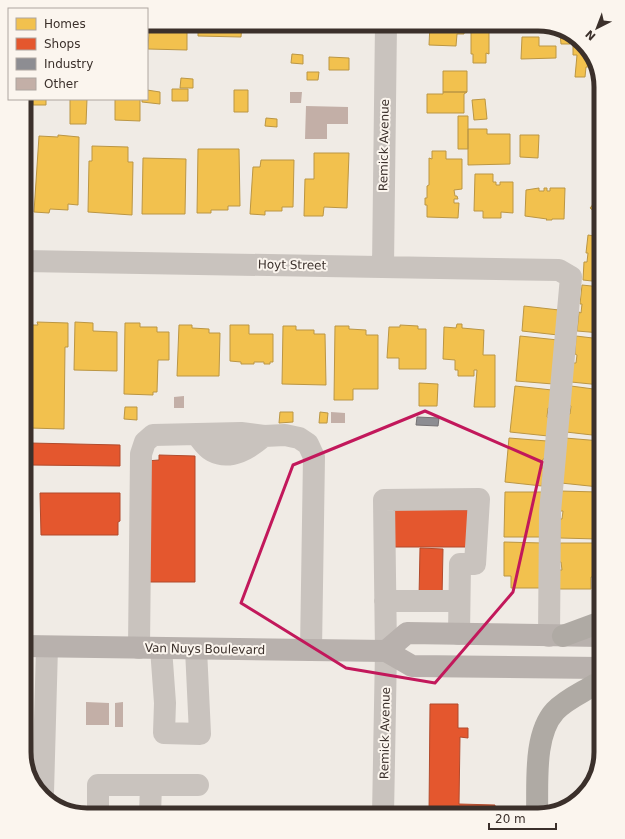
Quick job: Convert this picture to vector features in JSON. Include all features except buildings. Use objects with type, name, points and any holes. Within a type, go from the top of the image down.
[{"type":"highway","points":[[556,636],[594,624]]},
{"type":"highway","points":[[537,808],[538,753],[544,731],[555,711],[594,686]]},
{"type":"main road","points":[[386,651],[407,633],[594,636]]},
{"type":"main road","name":"Van Nuys Boulevard","points":[[31,646],[386,651],[412,666],[594,668]]},
{"type":"street","name":"Remick Avenue","points":[[383,267],[386,31]]},
{"type":"street","name":"Hoyt Street","points":[[31,261],[559,270],[571,277],[550,512],[556,636]]},
{"type":"street","points":[[139,648],[141,454],[145,442],[154,435],[167,433],[197,435],[211,451],[221,454],[232,454],[254,445],[264,436],[284,435],[299,438],[308,444],[314,457],[311,650]]},
{"type":"street","name":"Remick Avenue","points":[[383,808],[386,651],[384,500],[478,499],[475,564],[460,564],[460,601]]},
{"type":"street","points":[[385,601],[460,601],[459,634]]},
{"type":"street","points":[[43,787],[47,647]]},
{"type":"street","points":[[161,648],[165,703],[164,733],[200,734],[196,649]]},
{"type":"street","points":[[98,808],[98,785],[198,785]]},
{"type":"street","points":[[150,808],[151,785]]},
{"type":"highlighted area","points":[[425,411],[542,462],[513,592],[435,683],[346,668],[241,603],[293,465]]}]
